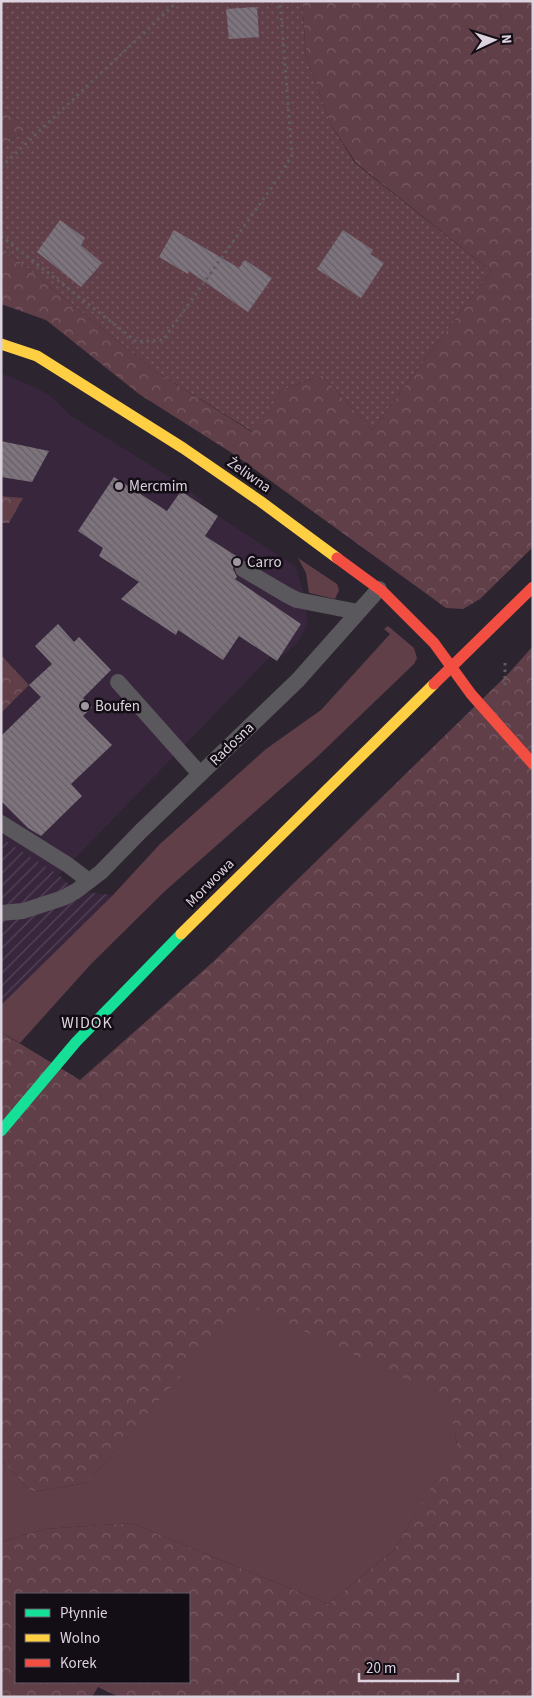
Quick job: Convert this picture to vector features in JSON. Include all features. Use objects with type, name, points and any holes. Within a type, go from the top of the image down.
[{"type":"main road","name":"Żeliwna","points":[[1,344],[37,356],[183,448],[260,501],[379,589],[434,643],[452,667]]},
{"type":"main road","points":[[533,587],[452,667],[471,694],[533,764]]},
{"type":"main road","name":"Morwowa","points":[[1,1131],[54,1067],[112,1003],[452,667]]},
{"type":"lane","points":[[242,570],[298,600],[358,612]]},
{"type":"lane","name":"Radosna","points":[[1,913],[23,911],[63,898],[101,872],[298,680],[379,589]]},
{"type":"lane","points":[[118,682],[200,774]]},
{"type":"lane","points":[[1,823],[68,865],[83,886]]},
{"type":"path","points":[[1,167],[178,1]]},
{"type":"path","points":[[1,236],[138,342],[163,340],[278,180],[292,155],[280,1]]},
{"type":"shaded area","points":[[1,373],[35,387],[52,397],[70,415],[184,486],[202,500],[200,504],[296,567],[303,591],[308,624],[297,643],[277,661],[270,657],[59,875],[1,838],[1,713],[29,685],[1,655],[1,523],[9,523],[23,498],[1,496]]},
{"type":"shaded area","points":[[1,838],[59,875],[76,891],[113,895],[1,1005]]},
{"type":"green space","points":[[1,1],[302,1],[306,56],[331,125],[355,163],[491,271],[372,430],[322,375],[282,390],[253,432],[155,371],[1,247],[1,149],[28,128],[1,108]]},
{"type":"green space","points":[[302,1],[533,1],[533,547],[480,599],[463,609],[446,608],[235,455],[139,394],[46,320],[1,304],[1,247],[155,371],[252,432],[282,390],[322,375],[372,430],[491,271],[356,163],[331,125],[306,56]]},
{"type":"green space","points":[[1,108],[28,128],[1,149]]},
{"type":"green space","points":[[1,496],[23,498],[9,523],[1,523]]},
{"type":"green space","points":[[298,558],[337,584],[339,590],[335,599],[309,593],[306,573]]},
{"type":"green space","points":[[388,626],[414,648],[417,658],[414,664],[317,757],[165,891],[91,964],[20,1043],[1,1032],[1,1005],[113,895],[160,844],[266,749],[321,710],[390,634],[384,629]]},
{"type":"green space","points":[[533,646],[533,1697],[119,1697],[98,1687],[92,1697],[1,1697],[1,1542],[45,1529],[131,1523],[328,1604],[394,1550],[457,1444],[448,1399],[244,1303],[87,1483],[32,1492],[1,1460],[1,1032],[80,1080],[213,962],[509,673]]},
{"type":"green space","points":[[1,655],[29,685],[1,713]]},
{"type":"green space","points":[[244,1302],[449,1399],[457,1445],[394,1550],[328,1604],[131,1523],[45,1529],[1,1542],[1,1460],[32,1492],[87,1483]]},
{"type":"building","points":[[257,7],[259,37],[229,39],[226,9]]},
{"type":"building","points":[[60,220],[85,238],[81,245],[102,263],[81,287],[37,252]]},
{"type":"building","points":[[174,230],[239,268],[245,260],[272,278],[248,312],[189,271],[188,274],[159,257]]},
{"type":"building","points":[[343,230],[373,250],[370,254],[384,263],[361,298],[317,269]]},
{"type":"building","points":[[1,441],[49,451],[32,482],[1,477]]},
{"type":"building","points":[[114,477],[167,511],[181,491],[218,516],[205,536],[241,559],[234,564],[233,569],[237,577],[235,579],[301,624],[277,661],[239,636],[223,660],[178,630],[176,635],[121,599],[139,582],[99,556],[103,548],[78,531]]},
{"type":"building","points":[[58,624],[74,642],[79,637],[111,670],[83,698],[92,707],[83,716],[112,745],[71,784],[82,796],[41,836],[28,828],[1,801],[1,736],[41,697],[29,685],[52,664],[35,646]]},
{"type":"traffic: fast","points":[[1,1131],[76,1042],[181,934]]},
{"type":"traffic: slow","points":[[1,344],[37,356],[183,448],[260,501],[337,558]]},
{"type":"traffic: slow","points":[[181,934],[434,684]]},
{"type":"traffic: jam","points":[[337,558],[382,591],[434,643],[471,694],[533,764]]},
{"type":"traffic: jam","points":[[434,684],[533,587]]},
{"type":"place","name":"Mercmim","points":[[119,486]]},
{"type":"place","name":"Carro","points":[[237,562]]},
{"type":"place","name":"Boufen","points":[[85,706]]},
{"type":"district","name":"WIDOK","points":[[87,1023]]}]
